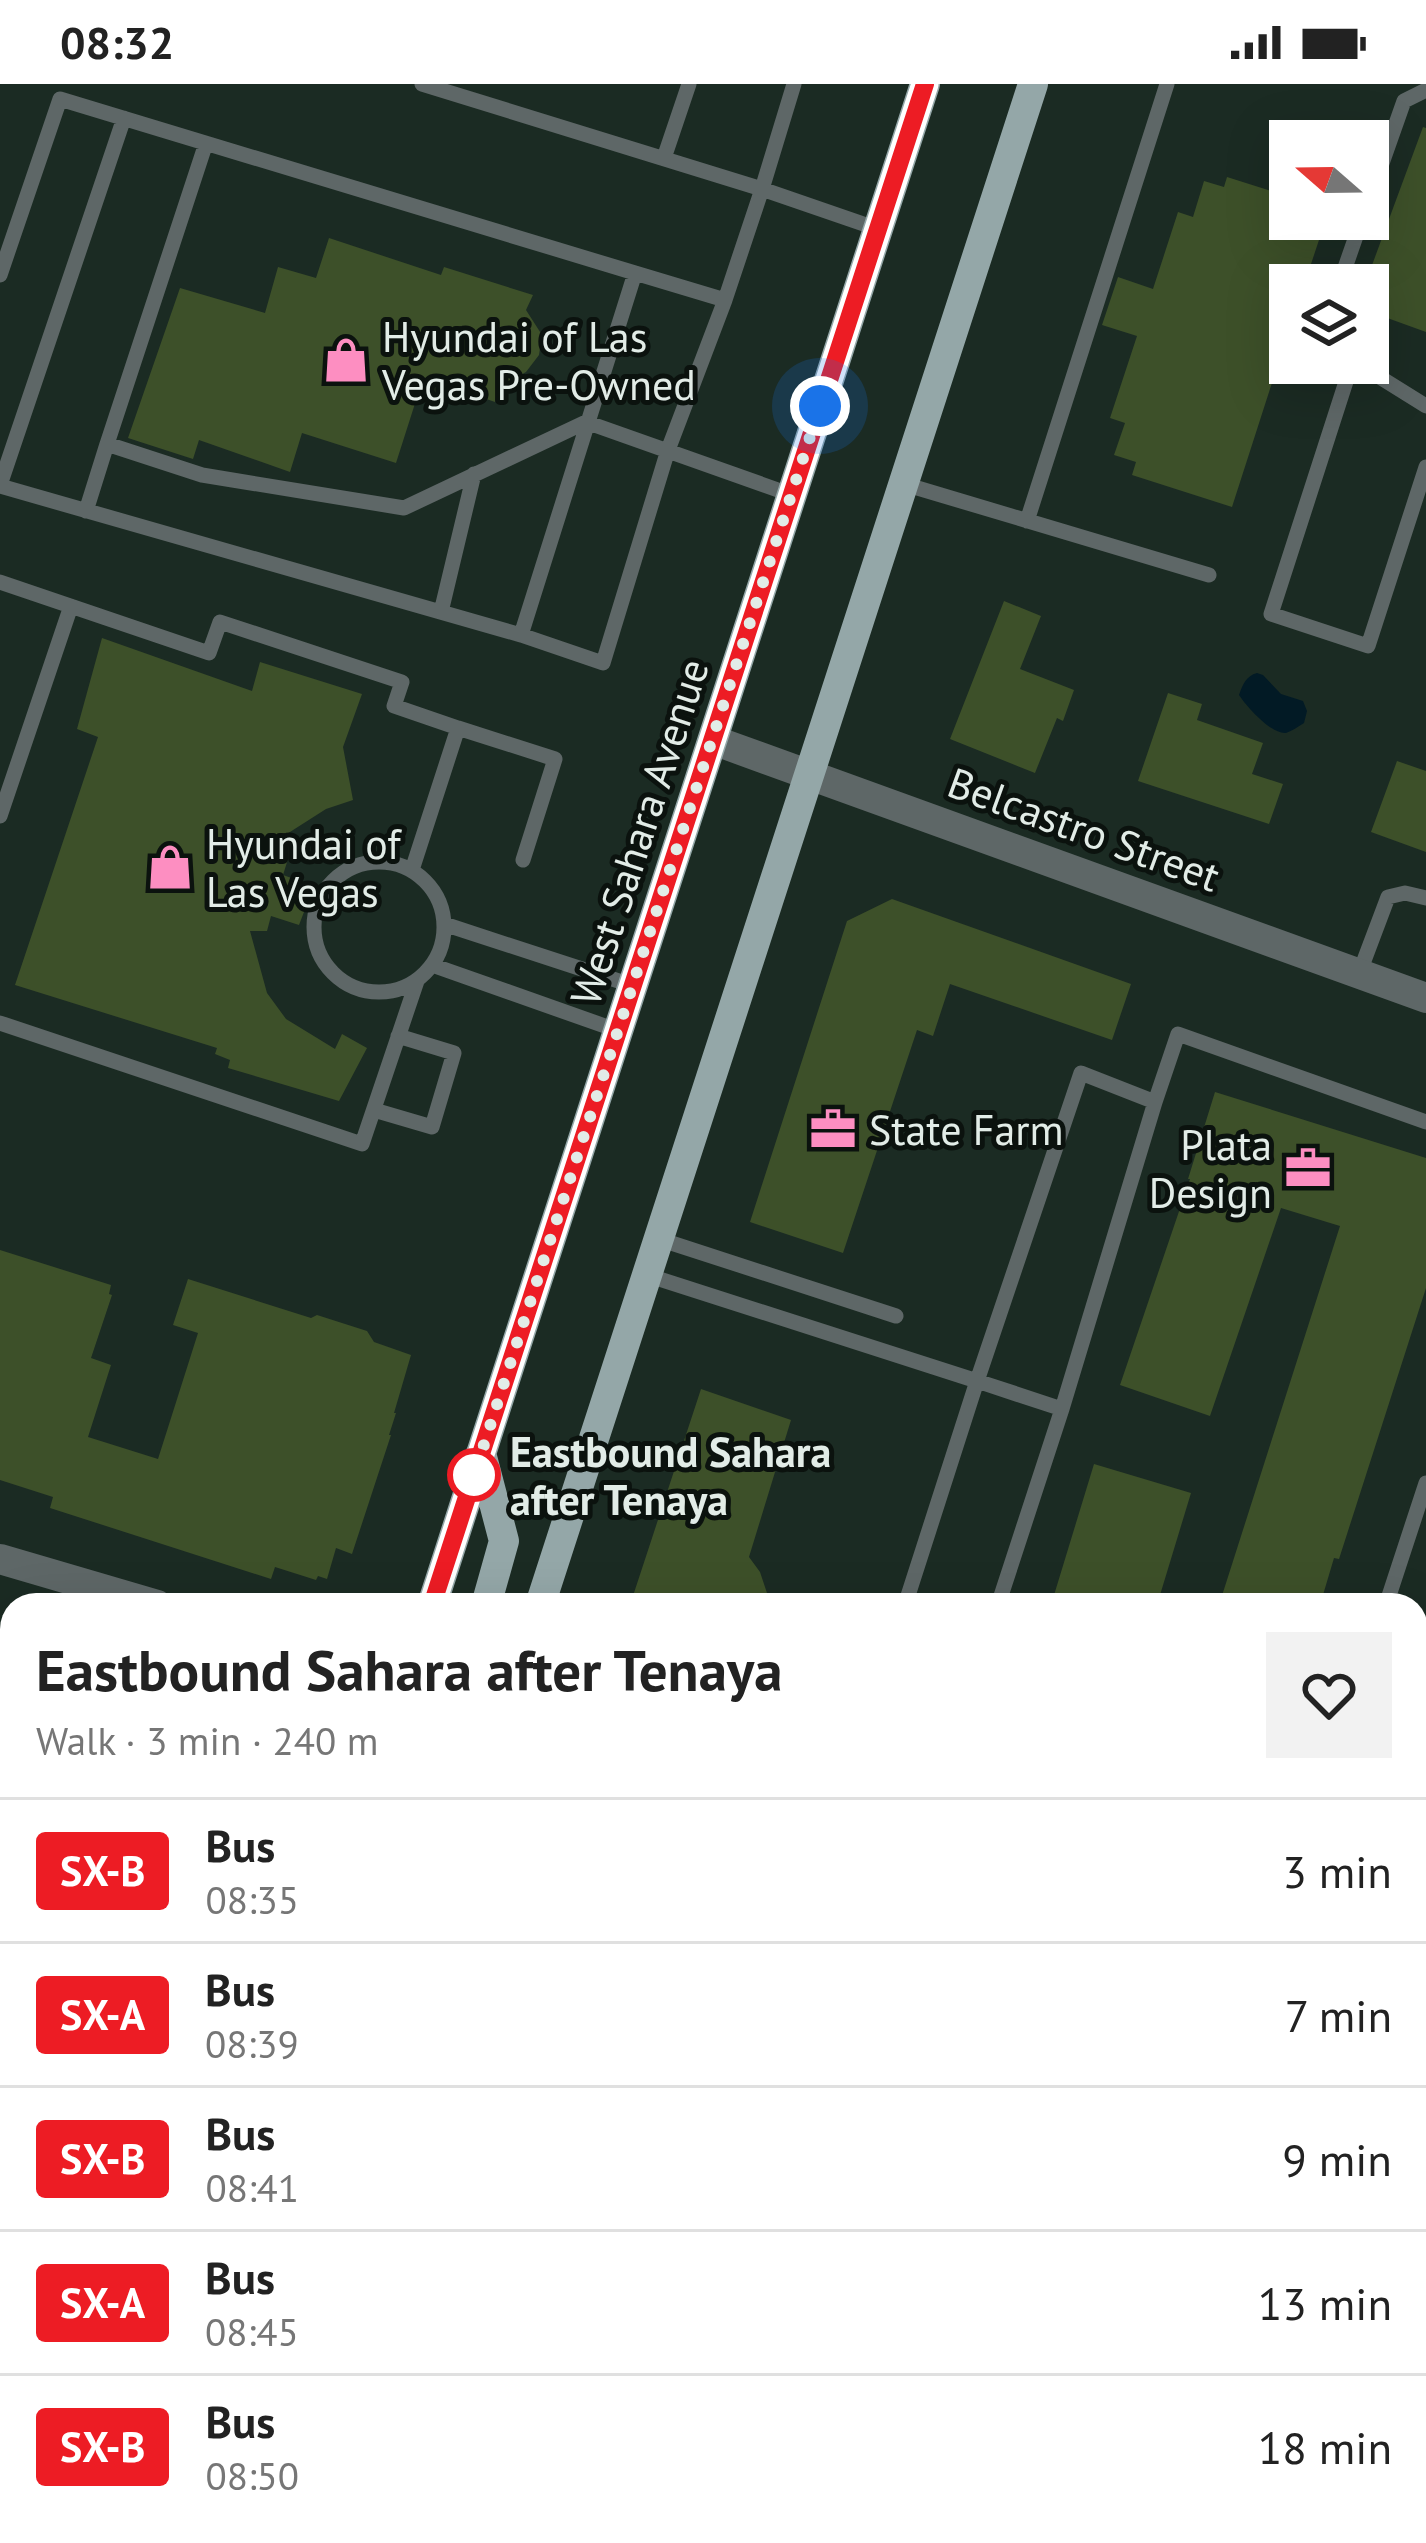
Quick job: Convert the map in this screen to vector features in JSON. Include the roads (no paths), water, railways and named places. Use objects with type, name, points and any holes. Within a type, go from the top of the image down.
[{"type":"main road","name":"West Sahara Avenue","points":[[436,1593],[925,84]]},
{"type":"main road","points":[[544,1593],[1033,84]]},
{"type":"main road","points":[[481,1453],[504,1541],[489,1593]]},
{"type":"street","name":"Belcastro Street","points":[[713,740],[1426,998]]},
{"type":"street","points":[[0,1559],[116,1593]]},
{"type":"lane","points":[[422,84],[878,229]]},
{"type":"lane","points":[[664,158],[689,84]]},
{"type":"lane","points":[[124,118],[0,485],[521,635],[603,663],[668,450],[725,301],[794,84]]},
{"type":"lane","points":[[1027,521],[1166,84]]},
{"type":"lane","points":[[1389,144],[1404,101],[1426,91]]},
{"type":"lane","points":[[0,275],[60,99],[725,301]]},
{"type":"lane","points":[[86,511],[206,143]]},
{"type":"lane","points":[[521,635],[635,273]]},
{"type":"lane","points":[[1348,384],[1271,614],[1368,646],[1426,467]]},
{"type":"lane","points":[[1389,384],[1426,406]]},
{"type":"lane","points":[[107,444],[202,475],[404,508],[586,422],[792,495]]},
{"type":"lane","points":[[441,612],[474,474]]},
{"type":"lane","points":[[904,484],[1209,575]]},
{"type":"lane","points":[[0,582],[209,652],[220,622],[402,682],[394,706],[555,760],[523,860]]},
{"type":"lane","points":[[0,816],[71,606]]},
{"type":"lane","points":[[412,870],[458,728]]},
{"type":"lane","points":[[370,862],[392,862],[412,870],[440,903],[444,924],[442,946],[433,965],[417,981],[376,993],[355,989],[337,978],[322,962],[314,941],[313,920],[332,881],[349,868],[370,862]]},
{"type":"lane","points":[[1359,974],[1388,897],[1405,893],[1426,898]]},
{"type":"lane","points":[[444,924],[634,986]]},
{"type":"lane","points":[[433,965],[619,1031]]},
{"type":"lane","points":[[0,1023],[362,1144],[417,981]]},
{"type":"lane","points":[[1002,1593],[1178,1034],[1426,1122]]},
{"type":"lane","points":[[374,1110],[432,1127],[454,1053],[398,1036]]},
{"type":"lane","points":[[908,1593],[1081,1073],[1155,1102]]},
{"type":"lane","points":[[659,1240],[896,1316]]},
{"type":"lane","points":[[647,1275],[1062,1409]]},
{"type":"lane","points":[[1390,1593],[1426,1483]]},
{"type":"water","points":[[1257,673],[1281,694],[1303,701],[1304,723],[1280,732],[1253,712],[1239,695],[1245,681]]},
{"type":"place","name":"Hyundai of Las Vegas Pre-Owned","points":[[346,360]]},
{"type":"place","name":"Hyundai of Las Vegas","points":[[170,867]]},
{"type":"place","name":"State Farm","points":[[833,1129]]},
{"type":"place","name":"Plata Design","points":[[1308,1168]]},
{"type":"place","name":"Eastbound Sahara after Tenaya","points":[[474,1475]]}]
